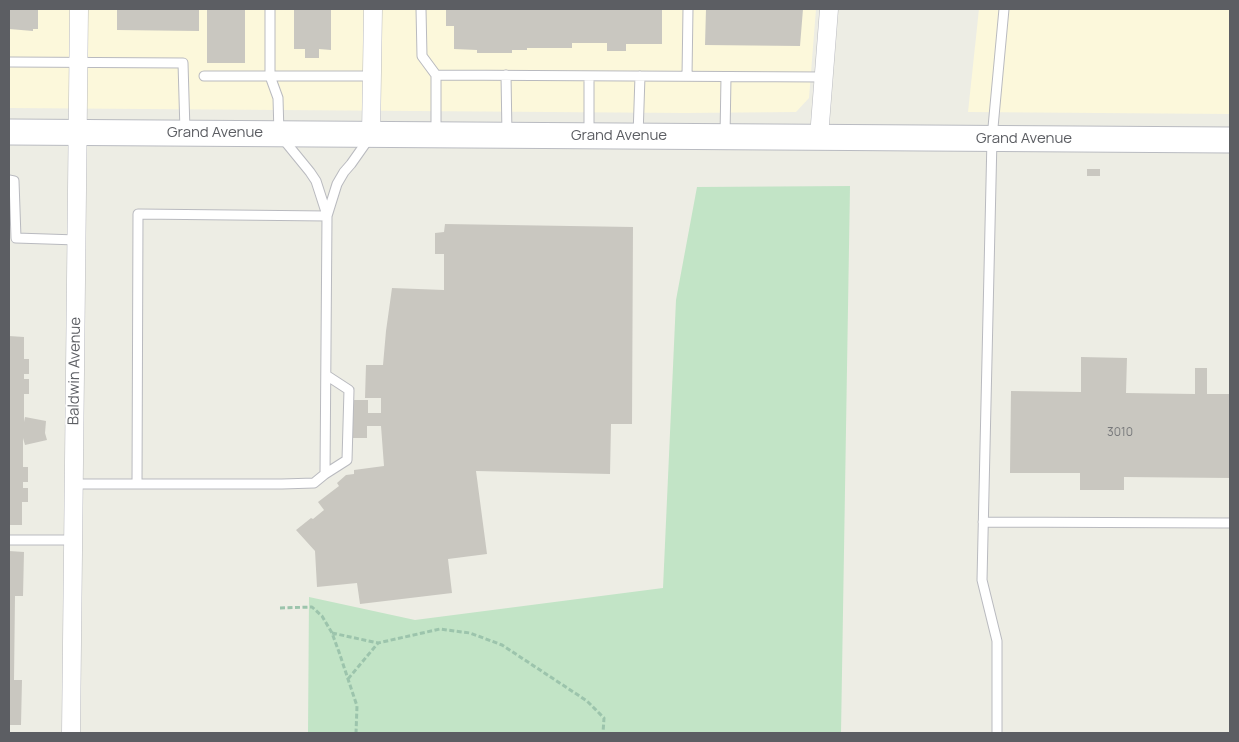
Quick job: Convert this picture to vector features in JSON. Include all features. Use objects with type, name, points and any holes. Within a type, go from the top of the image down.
[{"type":"main road","name":"Grand Avenue","points":[[9,132],[1230,140]]},
{"type":"street","name":"Baldwin Avenue","points":[[71,733],[79,9]]},
{"type":"street","points":[[371,135],[373,9]]},
{"type":"street","points":[[819,138],[829,9]]},
{"type":"lane","points":[[270,9],[270,76],[278,98],[279,134],[316,181],[327,216],[325,474]]},
{"type":"lane","points":[[421,9],[422,56],[436,75],[436,135]]},
{"type":"lane","points":[[687,76],[688,9]]},
{"type":"lane","points":[[997,733],[998,641],[982,580],[992,138],[1004,9]]},
{"type":"lane","points":[[9,62],[183,63],[185,133]]},
{"type":"lane","points":[[436,75],[824,77]]},
{"type":"lane","points":[[506,75],[507,136]]},
{"type":"lane","points":[[204,76],[373,76]]},
{"type":"lane","points":[[589,76],[589,136]]},
{"type":"lane","points":[[638,136],[640,76]]},
{"type":"lane","points":[[725,137],[726,77]]},
{"type":"lane","points":[[327,216],[340,178],[371,135]]},
{"type":"lane","points":[[9,180],[14,181],[16,238],[77,240]]},
{"type":"lane","points":[[137,484],[138,214],[327,216]]},
{"type":"lane","points":[[74,484],[282,484],[314,482],[347,460],[348,390],[326,375]]},
{"type":"lane","points":[[983,522],[1230,523]]},
{"type":"lane","points":[[9,540],[73,540]]},
{"type":"path","points":[[280,608],[312,607],[322,616],[332,634],[357,706],[356,733]]},
{"type":"path","points":[[332,634],[378,643],[440,628],[470,633],[502,645],[587,701],[604,718],[603,733]]},
{"type":"path","points":[[348,679],[378,643]]},
{"type":"shaded area","points":[[9,9],[816,9],[809,98],[796,112],[685,113],[9,108]]},
{"type":"shaded area","points":[[979,9],[1230,9],[1230,114],[968,112]]},
{"type":"green space","points":[[850,186],[841,733],[103,733],[308,732],[309,597],[415,620],[663,588],[676,300],[697,187]]},
{"type":"building","points":[[9,9],[38,9],[38,29],[33,29],[33,31],[9,29]]},
{"type":"building","points":[[117,9],[199,9],[199,31],[117,30]]},
{"type":"building","points":[[207,9],[245,9],[245,63],[207,63]]},
{"type":"building","points":[[294,9],[331,9],[331,50],[319,49],[319,58],[305,58],[305,49],[294,49]]},
{"type":"building","points":[[446,9],[662,9],[662,44],[626,44],[626,51],[607,51],[607,43],[572,43],[572,48],[527,48],[527,50],[512,50],[512,53],[477,53],[477,50],[454,49],[454,26],[446,26]]},
{"type":"building","points":[[706,9],[803,9],[800,46],[705,45]]},
{"type":"building","points":[[1087,169],[1100,169],[1100,176],[1087,176]]},
{"type":"building","points":[[445,224],[633,227],[632,424],[611,424],[610,474],[476,471],[487,554],[448,559],[452,593],[360,604],[357,583],[317,587],[315,551],[296,530],[324,510],[318,502],[339,486],[337,483],[346,475],[354,474],[354,470],[384,466],[381,426],[367,426],[367,438],[353,438],[353,400],[368,400],[368,413],[381,413],[381,398],[365,398],[366,365],[383,365],[392,288],[444,290],[444,254],[435,254],[435,233],[444,232]]},
{"type":"building","points":[[9,336],[24,337],[24,359],[29,359],[29,374],[24,374],[24,379],[29,379],[29,394],[24,394],[24,422],[25,417],[46,421],[45,433],[47,440],[25,445],[23,438],[23,467],[28,467],[28,482],[23,482],[23,488],[28,488],[28,502],[22,502],[22,525],[9,525]]},
{"type":"building","points":[[1081,357],[1127,358],[1126,393],[1195,394],[1195,368],[1207,368],[1207,394],[1230,394],[1230,478],[1124,477],[1124,490],[1080,490],[1080,473],[1010,473],[1011,391],[1081,392]]},
{"type":"building","points":[[9,551],[24,552],[23,596],[15,596],[14,680],[22,680],[21,725],[9,725]]}]
